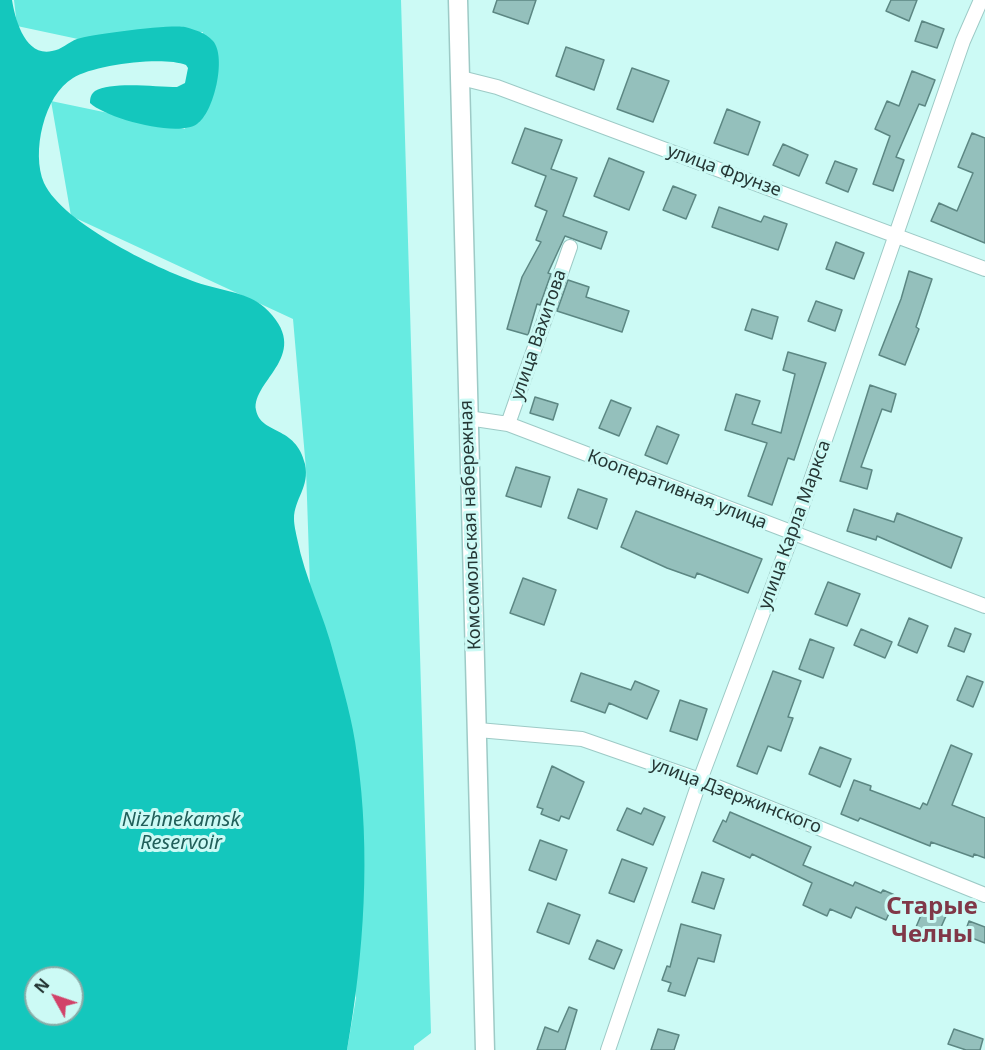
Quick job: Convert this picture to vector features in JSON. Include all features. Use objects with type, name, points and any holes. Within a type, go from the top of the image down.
[{"type":"street","name":"Комсомольская набережная","points":[[458,0],[485,1050]]},
{"type":"street","name":"улица Карла Маркса","points":[[608,1050],[700,780],[792,535],[963,41],[981,0]]},
{"type":"street","name":"улица Фрунзе","points":[[461,78],[496,87],[985,269]]},
{"type":"street","name":"улица Вахитова","points":[[507,424],[570,247]]},
{"type":"street","name":"Кооперативная улица","points":[[468,418],[507,424],[792,535],[985,606]]},
{"type":"street","name":"улица Дзержинского","points":[[478,730],[582,740],[700,780],[985,896]]},
{"type":"shaded area","points":[[14,0],[401,0],[431,1033],[414,1046],[414,1050],[347,1050],[356,998],[310,586],[306,469],[293,319],[71,216],[51,101],[185,129],[203,32],[78,39],[17,26]]},
{"type":"water","name":"Nizhnekamsk Reservoir","points":[[0,0],[12,0],[23,35],[28,43],[43,51],[62,48],[74,40],[85,37],[177,26],[203,33],[213,41],[217,49],[219,71],[209,109],[197,124],[187,128],[174,129],[126,120],[98,109],[90,103],[95,91],[112,86],[177,87],[185,83],[188,68],[186,65],[161,61],[128,63],[96,69],[73,78],[54,97],[48,111],[40,141],[40,171],[44,183],[55,199],[92,230],[140,258],[187,279],[251,298],[264,307],[278,324],[284,339],[283,352],[278,365],[262,388],[257,399],[256,410],[264,424],[287,436],[294,443],[301,452],[305,464],[304,486],[296,505],[295,526],[300,553],[330,640],[344,692],[353,730],[361,792],[364,829],[364,903],[358,977],[347,1050],[0,1050]]},
{"type":"building","points":[[497,0],[536,0],[528,24],[493,12]]},
{"type":"building","points":[[891,0],[917,0],[909,21],[886,11]]},
{"type":"building","points":[[922,21],[944,29],[937,48],[915,41]]},
{"type":"building","points":[[566,47],[604,60],[594,90],[556,76]]},
{"type":"building","points":[[632,68],[669,81],[653,122],[617,109]]},
{"type":"building","points":[[912,71],[935,80],[925,106],[919,104],[896,157],[904,160],[893,191],[873,184],[890,136],[875,129],[887,101],[899,106]]},
{"type":"building","points":[[727,109],[760,122],[748,155],[714,143]]},
{"type":"building","points":[[525,128],[562,140],[551,169],[577,178],[563,216],[607,232],[601,249],[565,236],[548,273],[551,274],[540,305],[537,304],[528,335],[507,329],[522,277],[541,242],[536,240],[547,211],[535,206],[546,176],[512,163]]},
{"type":"building","points":[[972,133],[985,138],[985,243],[931,221],[939,203],[957,211],[973,173],[958,167]]},
{"type":"building","points":[[783,144],[808,155],[799,176],[773,165]]},
{"type":"building","points":[[609,158],[644,172],[629,210],[594,196]]},
{"type":"building","points":[[835,161],[857,169],[848,192],[826,183]]},
{"type":"building","points":[[673,186],[696,195],[686,219],[663,210]]},
{"type":"building","points":[[719,207],[761,222],[764,216],[787,224],[778,250],[712,227]]},
{"type":"building","points":[[836,242],[864,253],[854,279],[826,269]]},
{"type":"building","points":[[909,271],[932,279],[916,327],[919,329],[905,365],[879,355],[901,299]]},
{"type":"building","points":[[568,280],[589,287],[586,297],[629,311],[622,332],[557,311]]},
{"type":"building","points":[[816,301],[842,310],[835,331],[808,321]]},
{"type":"building","points":[[752,309],[778,317],[772,339],[745,330]]},
{"type":"building","points":[[788,352],[826,363],[794,460],[788,458],[772,505],[748,496],[767,443],[725,430],[736,394],[760,401],[752,424],[781,433],[795,374],[783,370]]},
{"type":"building","points":[[870,385],[896,394],[891,412],[882,409],[861,467],[872,470],[867,489],[840,481]]},
{"type":"building","points":[[535,397],[558,404],[553,420],[530,413]]},
{"type":"building","points":[[611,400],[631,408],[619,436],[599,428]]},
{"type":"building","points":[[657,426],[679,435],[667,464],[645,455]]},
{"type":"building","points":[[516,467],[550,477],[541,507],[506,496]]},
{"type":"building","points":[[578,489],[607,499],[597,529],[568,518]]},
{"type":"building","points":[[854,509],[894,522],[897,513],[962,538],[951,568],[877,536],[876,540],[847,531]]},
{"type":"building","points":[[636,511],[762,559],[748,593],[697,573],[695,578],[667,568],[621,547]]},
{"type":"building","points":[[523,578],[556,590],[544,625],[510,613]]},
{"type":"building","points":[[828,582],[860,594],[847,626],[815,614]]},
{"type":"building","points":[[909,618],[928,626],[917,653],[898,645]]},
{"type":"building","points":[[955,628],[971,634],[964,652],[948,646]]},
{"type":"building","points":[[861,629],[892,642],[885,658],[854,645]]},
{"type":"building","points":[[810,639],[834,648],[823,678],[799,669]]},
{"type":"building","points":[[773,671],[801,681],[788,717],[793,718],[781,751],[768,746],[757,774],[737,766]]},
{"type":"building","points":[[581,673],[631,690],[635,681],[659,691],[647,719],[609,703],[605,713],[571,701]]},
{"type":"building","points":[[967,676],[983,682],[973,707],[957,700]]},
{"type":"building","points":[[680,700],[707,709],[697,740],[670,731]]},
{"type":"building","points":[[951,745],[972,754],[952,805],[985,818],[985,858],[974,854],[973,857],[931,842],[930,846],[860,818],[858,821],[841,814],[854,780],[871,786],[870,790],[920,809],[923,803],[927,805]]},
{"type":"building","points":[[820,747],[851,759],[840,787],[809,774]]},
{"type":"building","points":[[552,766],[584,782],[569,819],[561,816],[559,821],[541,814],[543,809],[537,807]]},
{"type":"building","points":[[627,808],[641,814],[644,808],[665,817],[653,845],[617,830]]},
{"type":"building","points":[[730,812],[811,847],[803,865],[853,886],[855,882],[881,893],[883,890],[897,896],[886,920],[856,907],[851,918],[830,909],[827,916],[803,905],[812,883],[752,854],[750,858],[713,841],[723,820],[726,822]]},
{"type":"building","points":[[540,840],[567,850],[556,880],[529,870]]},
{"type":"building","points":[[622,859],[647,868],[634,902],[609,893]]},
{"type":"building","points":[[702,872],[724,879],[714,909],[692,902]]},
{"type":"building","points":[[548,903],[580,915],[569,944],[537,932]]},
{"type":"building","points":[[925,906],[946,916],[934,943],[913,934]]},
{"type":"building","points":[[969,921],[985,927],[985,943],[964,935]]},
{"type":"building","points":[[681,924],[721,935],[714,962],[698,958],[685,996],[668,991],[671,983],[662,980],[667,966],[670,967]]},
{"type":"building","points":[[597,940],[622,950],[614,969],[589,959]]},
{"type":"building","points":[[569,1007],[577,1010],[565,1050],[537,1050],[545,1027],[558,1032]]},
{"type":"building","points":[[658,1029],[679,1035],[674,1050],[651,1050]]},
{"type":"building","points":[[954,1029],[983,1039],[980,1050],[966,1050],[948,1044]]},
{"type":"district","name":"Старые Челны","points":[[932,921]]}]
